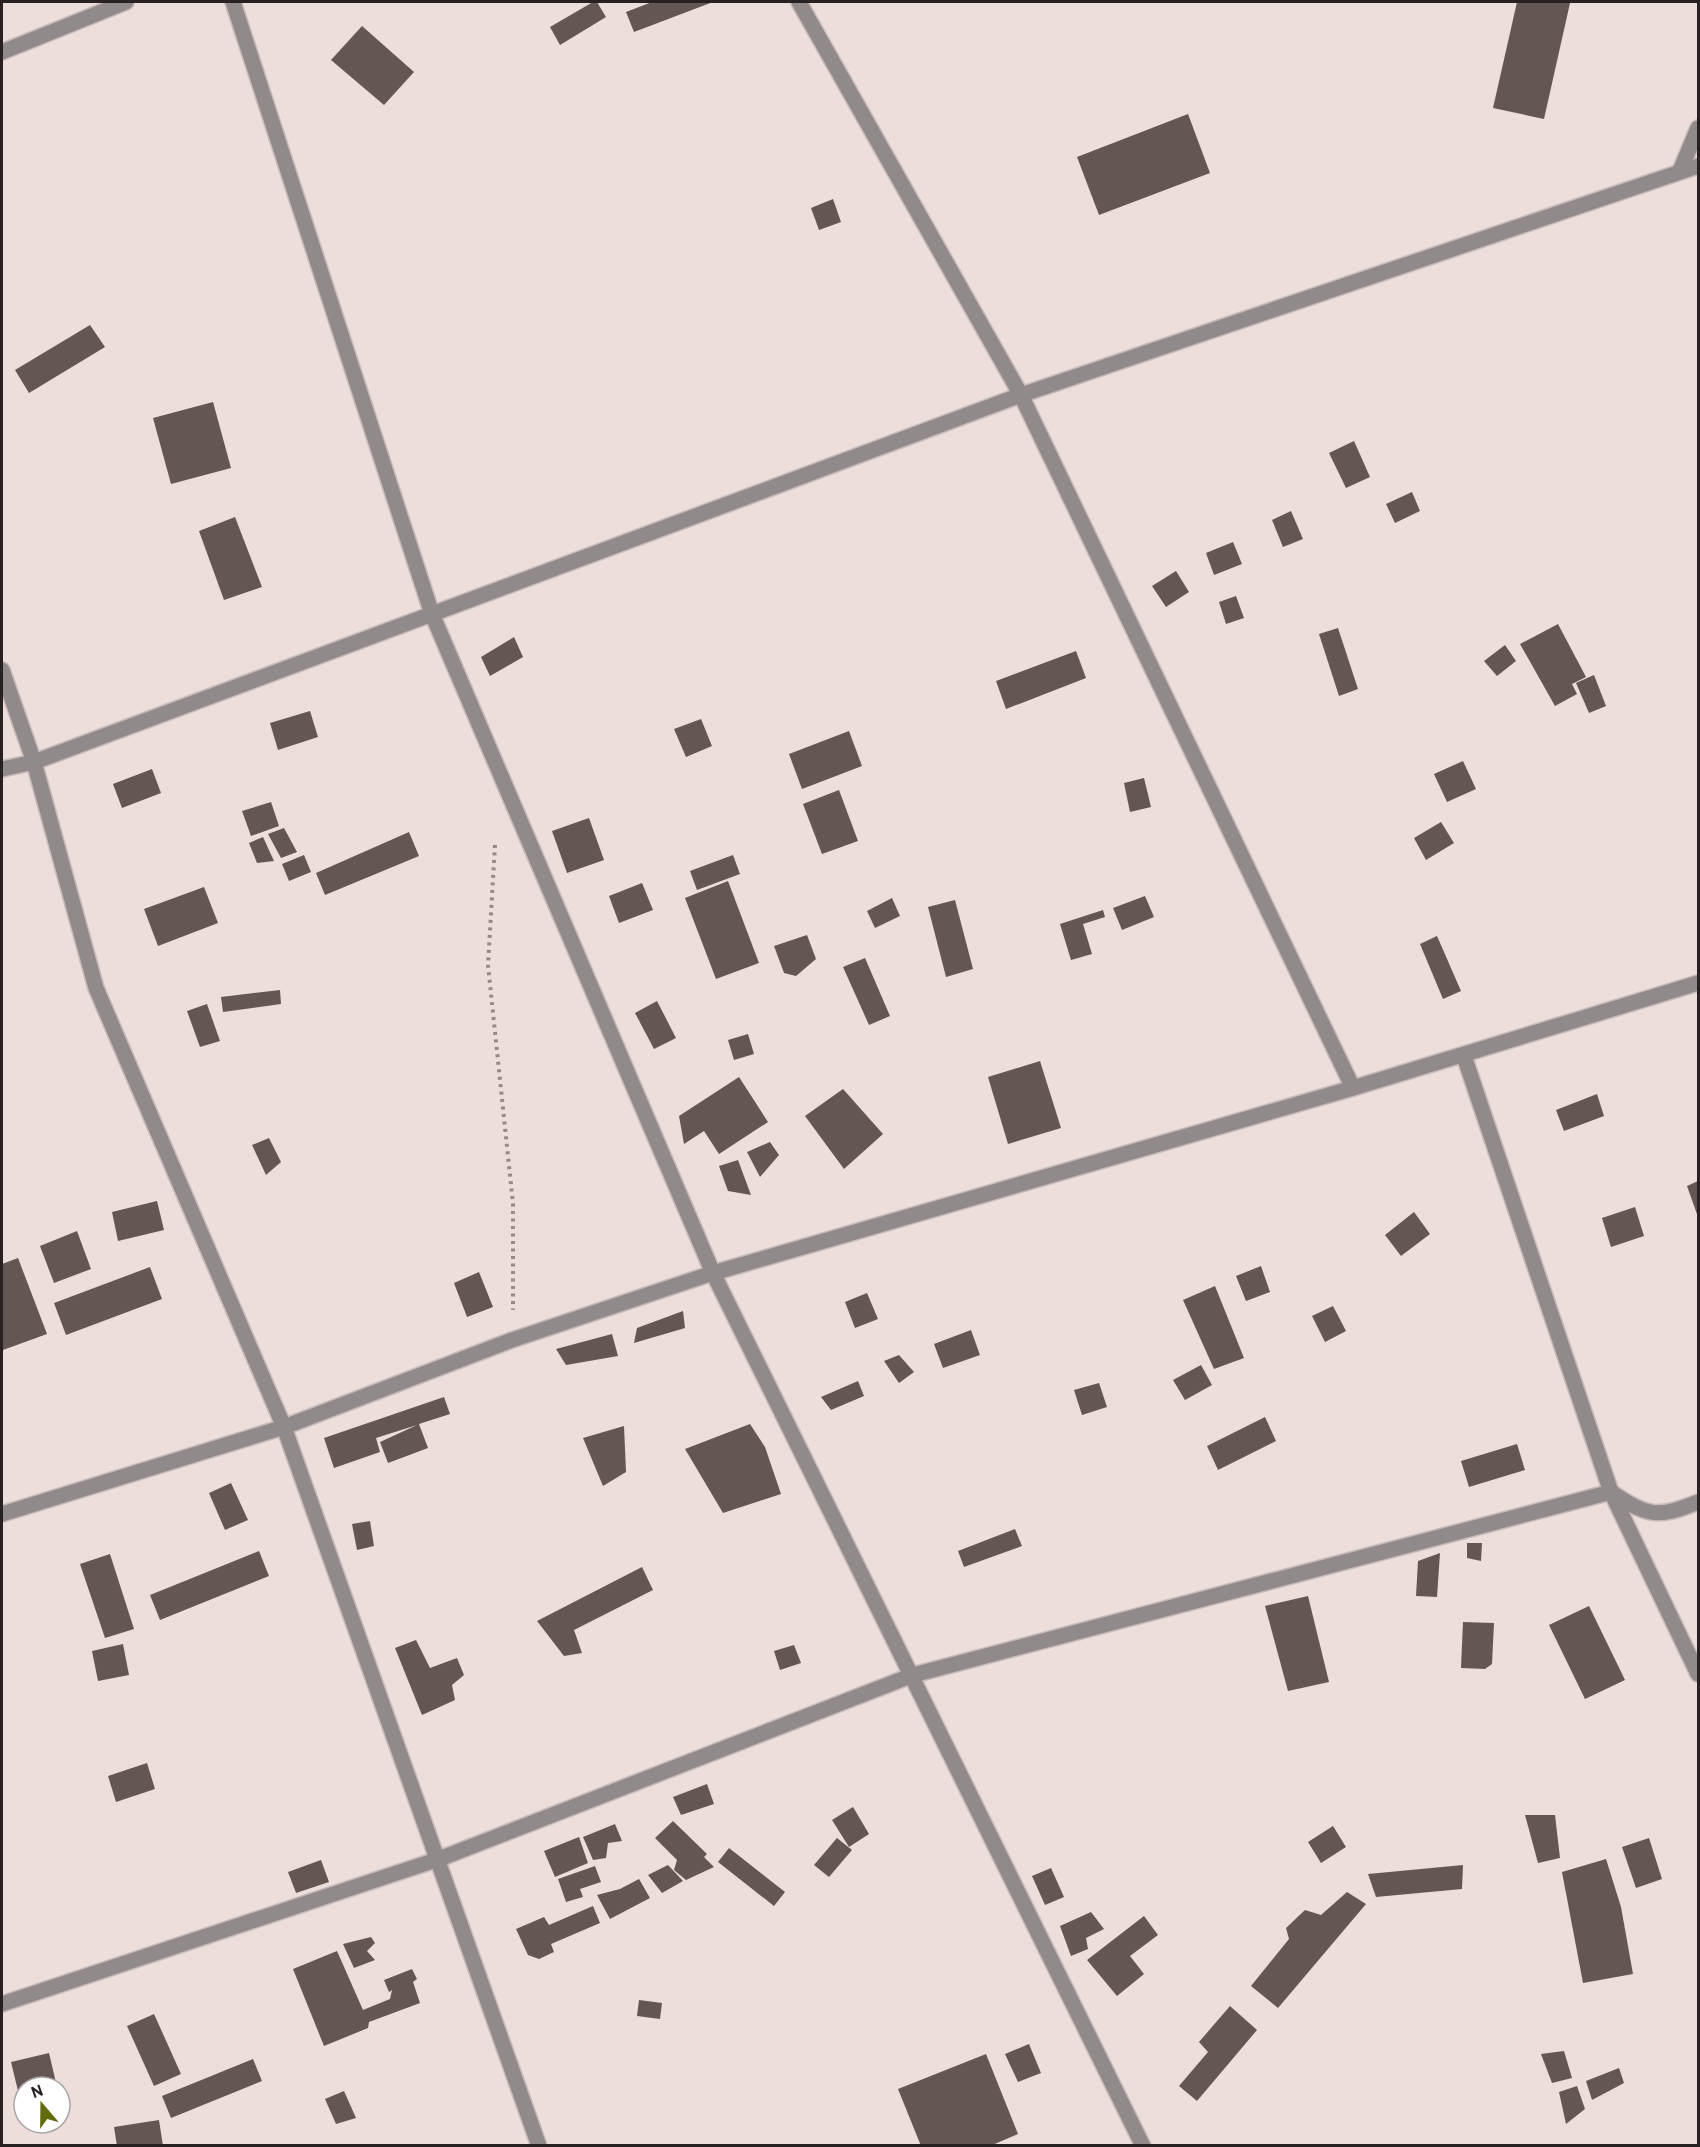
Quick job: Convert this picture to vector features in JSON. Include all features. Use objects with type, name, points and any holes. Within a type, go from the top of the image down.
[{"type":"street","points":[[233,2],[432,614],[713,1273],[1143,2145]]},
{"type":"street","points":[[799,2],[1021,395],[1353,1088]]},
{"type":"street","points":[[2,52],[117,3]]},
{"type":"street","points":[[1680,171],[1698,128]]},
{"type":"street","points":[[2,770],[34,762],[1021,395],[1698,166]]},
{"type":"street","points":[[2,670],[34,762],[96,988],[284,1427],[539,2145]]},
{"type":"street","points":[[2,1514],[284,1427],[512,1340],[713,1273],[1464,1056],[1698,983]]},
{"type":"street","points":[[1464,1056],[1611,1492],[1698,1674]]},
{"type":"street","points":[[2,2004],[439,1859],[913,1675],[1611,1492],[1639,1510],[1670,1514],[1698,1502]]},
{"type":"path","points":[[495,841],[488,965],[513,1204],[512,1340]]},
{"type":"building","points":[[593,2],[597,2],[606,17],[560,45],[550,27]]},
{"type":"building","points":[[652,2],[713,2],[634,32],[626,12]]},
{"type":"building","points":[[1517,2],[1570,3],[1544,119],[1493,108]]},
{"type":"building","points":[[362,26],[414,72],[384,105],[331,60]]},
{"type":"building","points":[[1188,114],[1210,173],[1099,215],[1077,157]]},
{"type":"building","points":[[833,199],[841,222],[819,230],[811,208]]},
{"type":"building","points":[[90,325],[105,347],[29,393],[15,370]]},
{"type":"building","points":[[213,402],[231,468],[171,484],[153,418]]},
{"type":"building","points":[[1354,441],[1370,477],[1346,488],[1329,453]]},
{"type":"building","points":[[1412,492],[1420,511],[1395,523],[1386,504]]},
{"type":"building","points":[[1291,511],[1303,539],[1283,547],[1272,520]]},
{"type":"building","points":[[235,517],[262,587],[224,600],[199,531]]},
{"type":"building","points":[[1233,542],[1242,564],[1214,575],[1206,553]]},
{"type":"building","points":[[1176,571],[1189,592],[1166,607],[1152,586]]},
{"type":"building","points":[[1236,596],[1244,618],[1226,624],[1219,602]]},
{"type":"building","points":[[1558,624],[1586,677],[1572,684],[1577,694],[1555,706],[1520,644]]},
{"type":"building","points":[[1338,628],[1358,689],[1339,696],[1319,634]]},
{"type":"building","points":[[514,637],[523,657],[490,676],[481,657]]},
{"type":"building","points":[[1505,645],[1516,661],[1497,676],[1484,661]]},
{"type":"building","points":[[1076,651],[1086,678],[1006,709],[996,681]]},
{"type":"building","points":[[1594,675],[1606,706],[1589,713],[1576,683]]},
{"type":"building","points":[[310,711],[318,737],[278,750],[270,723]]},
{"type":"building","points":[[701,719],[712,746],[686,757],[674,729]]},
{"type":"building","points":[[849,731],[862,766],[802,789],[789,754]]},
{"type":"building","points":[[1463,761],[1476,789],[1447,802],[1434,774]]},
{"type":"building","points":[[152,769],[161,793],[122,808],[113,784]]},
{"type":"building","points":[[1144,778],[1151,807],[1130,812],[1124,783]]},
{"type":"building","points":[[839,790],[858,841],[822,854],[803,804]]},
{"type":"building","points":[[271,802],[279,826],[251,836],[242,811]]},
{"type":"building","points":[[589,818],[604,860],[567,873],[552,831]]},
{"type":"building","points":[[1441,822],[1454,843],[1426,860],[1414,838]]},
{"type":"building","points":[[284,828],[297,852],[281,858],[268,834]]},
{"type":"building","points":[[409,832],[419,856],[325,895],[316,873]]},
{"type":"building","points":[[263,837],[274,861],[257,863],[249,843]]},
{"type":"building","points":[[304,855],[311,872],[289,881],[282,864]]},
{"type":"building","points":[[733,855],[740,874],[697,890],[690,871]]},
{"type":"building","points":[[728,881],[759,963],[716,979],[685,898]]},
{"type":"building","points":[[642,883],[653,910],[619,923],[609,896]]},
{"type":"building","points":[[204,887],[218,923],[158,946],[144,909]]},
{"type":"building","points":[[1145,896],[1154,917],[1122,930],[1113,908]]},
{"type":"building","points":[[892,898],[900,916],[875,928],[867,911]]},
{"type":"building","points":[[955,900],[973,969],[946,977],[928,907]]},
{"type":"building","points":[[1103,910],[1105,917],[1083,924],[1092,954],[1071,960],[1060,924]]},
{"type":"building","points":[[807,935],[816,959],[796,976],[784,973],[774,946]]},
{"type":"building","points":[[1437,936],[1461,991],[1443,999],[1420,944]]},
{"type":"building","points":[[865,958],[890,1016],[869,1025],[843,967]]},
{"type":"building","points":[[280,990],[281,1004],[223,1012],[221,997]]},
{"type":"building","points":[[657,1001],[676,1038],[654,1049],[635,1013]]},
{"type":"building","points":[[207,1004],[220,1041],[200,1047],[187,1011]]},
{"type":"building","points":[[748,1034],[754,1054],[734,1060],[728,1040]]},
{"type":"building","points":[[1040,1061],[1061,1128],[1008,1144],[988,1077]]},
{"type":"building","points":[[739,1077],[768,1122],[719,1154],[704,1131],[684,1144],[679,1116]]},
{"type":"building","points":[[843,1089],[883,1134],[844,1169],[805,1116]]},
{"type":"building","points":[[1597,1094],[1604,1116],[1564,1131],[1556,1110]]},
{"type":"building","points":[[269,1138],[281,1162],[266,1175],[252,1145]]},
{"type":"building","points":[[770,1142],[779,1155],[760,1177],[747,1152]]},
{"type":"building","points":[[738,1160],[751,1195],[728,1191],[719,1166]]},
{"type":"building","points":[[1698,1181],[1698,1217],[1687,1186]]},
{"type":"building","points":[[157,1201],[164,1230],[118,1241],[112,1212]]},
{"type":"building","points":[[1635,1207],[1644,1236],[1611,1247],[1602,1218]]},
{"type":"building","points":[[1414,1212],[1430,1234],[1401,1256],[1385,1235]]},
{"type":"building","points":[[77,1231],[91,1269],[54,1283],[40,1246]]},
{"type":"building","points":[[18,1258],[47,1334],[3,1350],[2,1264]]},
{"type":"building","points":[[1261,1266],[1270,1292],[1246,1301],[1236,1276]]},
{"type":"building","points":[[150,1267],[162,1299],[66,1335],[54,1303]]},
{"type":"building","points":[[479,1272],[493,1307],[467,1317],[454,1283]]},
{"type":"building","points":[[1215,1286],[1244,1358],[1214,1369],[1183,1300]]},
{"type":"building","points":[[867,1293],[878,1319],[855,1328],[845,1302]]},
{"type":"building","points":[[1333,1306],[1346,1331],[1325,1342],[1312,1316]]},
{"type":"building","points":[[683,1311],[685,1328],[634,1343],[637,1328]]},
{"type":"building","points":[[971,1330],[980,1355],[943,1368],[934,1344]]},
{"type":"building","points":[[612,1334],[618,1356],[566,1365],[556,1349]]},
{"type":"building","points":[[899,1355],[914,1372],[899,1383],[884,1361]]},
{"type":"building","points":[[1201,1365],[1212,1385],[1185,1400],[1173,1380]]},
{"type":"building","points":[[858,1381],[864,1396],[831,1410],[821,1397]]},
{"type":"building","points":[[1099,1383],[1107,1407],[1082,1415],[1074,1390]]},
{"type":"building","points":[[444,1397],[450,1414],[419,1424],[428,1448],[388,1463],[380,1442],[417,1425],[376,1438],[380,1452],[334,1468],[324,1438]]},
{"type":"building","points":[[1265,1417],[1276,1441],[1218,1470],[1207,1446]]},
{"type":"building","points":[[750,1424],[765,1447],[781,1494],[723,1513],[685,1449]]},
{"type":"building","points":[[624,1426],[626,1472],[603,1486],[583,1438]]},
{"type":"building","points":[[1517,1444],[1525,1470],[1469,1487],[1461,1461]]},
{"type":"building","points":[[231,1483],[248,1520],[225,1530],[209,1493]]},
{"type":"building","points":[[370,1521],[374,1546],[357,1550],[352,1524]]},
{"type":"building","points":[[1015,1529],[1022,1546],[964,1567],[958,1551]]},
{"type":"building","points":[[1467,1543],[1482,1543],[1481,1561],[1467,1558]]},
{"type":"building","points":[[259,1551],[269,1576],[160,1620],[150,1595]]},
{"type":"building","points":[[1440,1553],[1437,1597],[1416,1596],[1418,1561]]},
{"type":"building","points":[[110,1554],[134,1629],[105,1638],[80,1564]]},
{"type":"building","points":[[642,1567],[653,1590],[574,1630],[582,1653],[564,1656],[537,1621]]},
{"type":"building","points":[[1308,1596],[1329,1682],[1288,1691],[1265,1606]]},
{"type":"building","points":[[1589,1606],[1625,1680],[1585,1699],[1549,1625]]},
{"type":"building","points":[[1463,1622],[1494,1623],[1492,1664],[1485,1669],[1461,1668]]},
{"type":"building","points":[[416,1640],[430,1668],[457,1658],[464,1675],[452,1685],[455,1700],[422,1715],[395,1648]]},
{"type":"building","points":[[123,1644],[129,1675],[98,1681],[92,1651]]},
{"type":"building","points":[[794,1645],[801,1663],[780,1670],[774,1651]]},
{"type":"building","points":[[147,1763],[155,1789],[116,1802],[108,1776]]},
{"type":"building","points":[[707,1784],[714,1804],[681,1815],[673,1797]]},
{"type":"building","points":[[853,1807],[869,1834],[849,1847],[832,1820]]},
{"type":"building","points":[[1525,1815],[1555,1815],[1560,1858],[1538,1863]]},
{"type":"building","points":[[673,1821],[707,1854],[704,1857],[714,1867],[686,1880],[674,1870],[677,1860],[655,1838]]},
{"type":"building","points":[[615,1824],[622,1841],[608,1843],[606,1858],[593,1860],[583,1837]]},
{"type":"building","points":[[1333,1826],[1346,1847],[1321,1863],[1308,1842]]},
{"type":"building","points":[[579,1837],[588,1863],[555,1877],[544,1851]]},
{"type":"building","points":[[837,1838],[852,1850],[829,1877],[814,1865]]},
{"type":"building","points":[[1649,1838],[1662,1879],[1636,1888],[1622,1847]]},
{"type":"building","points":[[729,1848],[785,1892],[774,1906],[718,1862]]},
{"type":"building","points":[[1606,1859],[1621,1907],[1633,1974],[1583,1983],[1562,1872]]},
{"type":"building","points":[[321,1860],[329,1882],[296,1893],[288,1872]]},
{"type":"building","points":[[668,1865],[683,1881],[662,1893],[648,1875]]},
{"type":"building","points":[[1463,1865],[1462,1889],[1376,1897],[1368,1874]]},
{"type":"building","points":[[595,1866],[601,1882],[580,1889],[583,1897],[566,1902],[558,1879]]},
{"type":"building","points":[[1051,1868],[1064,1897],[1045,1905],[1032,1876]]},
{"type":"building","points":[[639,1879],[650,1898],[610,1919],[597,1895],[620,1889]]},
{"type":"building","points":[[1347,1892],[1366,1904],[1278,2008],[1251,1986],[1289,1939],[1286,1928],[1305,1910],[1321,1915]]},
{"type":"building","points":[[593,1906],[600,1923],[551,1944],[554,1952],[539,1959],[528,1955],[516,1929],[544,1917],[549,1925]]},
{"type":"building","points":[[1091,1912],[1104,1929],[1086,1938],[1088,1949],[1071,1956],[1060,1926]]},
{"type":"building","points":[[1144,1916],[1158,1935],[1130,1956],[1144,1974],[1117,1996],[1087,1960]]},
{"type":"building","points":[[371,1937],[375,1943],[367,1951],[375,1960],[354,1968],[343,1944]]},
{"type":"building","points":[[337,1951],[363,2010],[390,1999],[392,1990],[389,1992],[384,1980],[412,1969],[417,1979],[413,1982],[420,2003],[369,2022],[368,2028],[324,2046],[293,1969]]},
{"type":"building","points":[[639,2000],[662,2003],[660,2019],[637,2016]]},
{"type":"building","points":[[1230,2006],[1257,2030],[1197,2101],[1179,2086],[1208,2052],[1199,2042]]},
{"type":"building","points":[[154,2014],[181,2074],[154,2086],[127,2026]]},
{"type":"building","points":[[1029,2044],[1041,2073],[1018,2082],[1005,2054]]},
{"type":"building","points":[[1564,2051],[1572,2078],[1552,2083],[1541,2054]]},
{"type":"building","points":[[49,2053],[54,2075],[14,2075],[11,2062]]},
{"type":"building","points":[[986,2054],[1018,2134],[990,2146],[921,2146],[898,2089]]},
{"type":"building","points":[[253,2059],[262,2081],[171,2118],[162,2096]]},
{"type":"building","points":[[1619,2068],[1624,2083],[1592,2100],[1586,2081]]},
{"type":"building","points":[[1577,2086],[1585,2109],[1566,2124],[1559,2092]]},
{"type":"building","points":[[344,2091],[356,2118],[336,2124],[325,2099]]},
{"type":"building","points":[[159,2120],[163,2146],[117,2146],[114,2127]]}]
